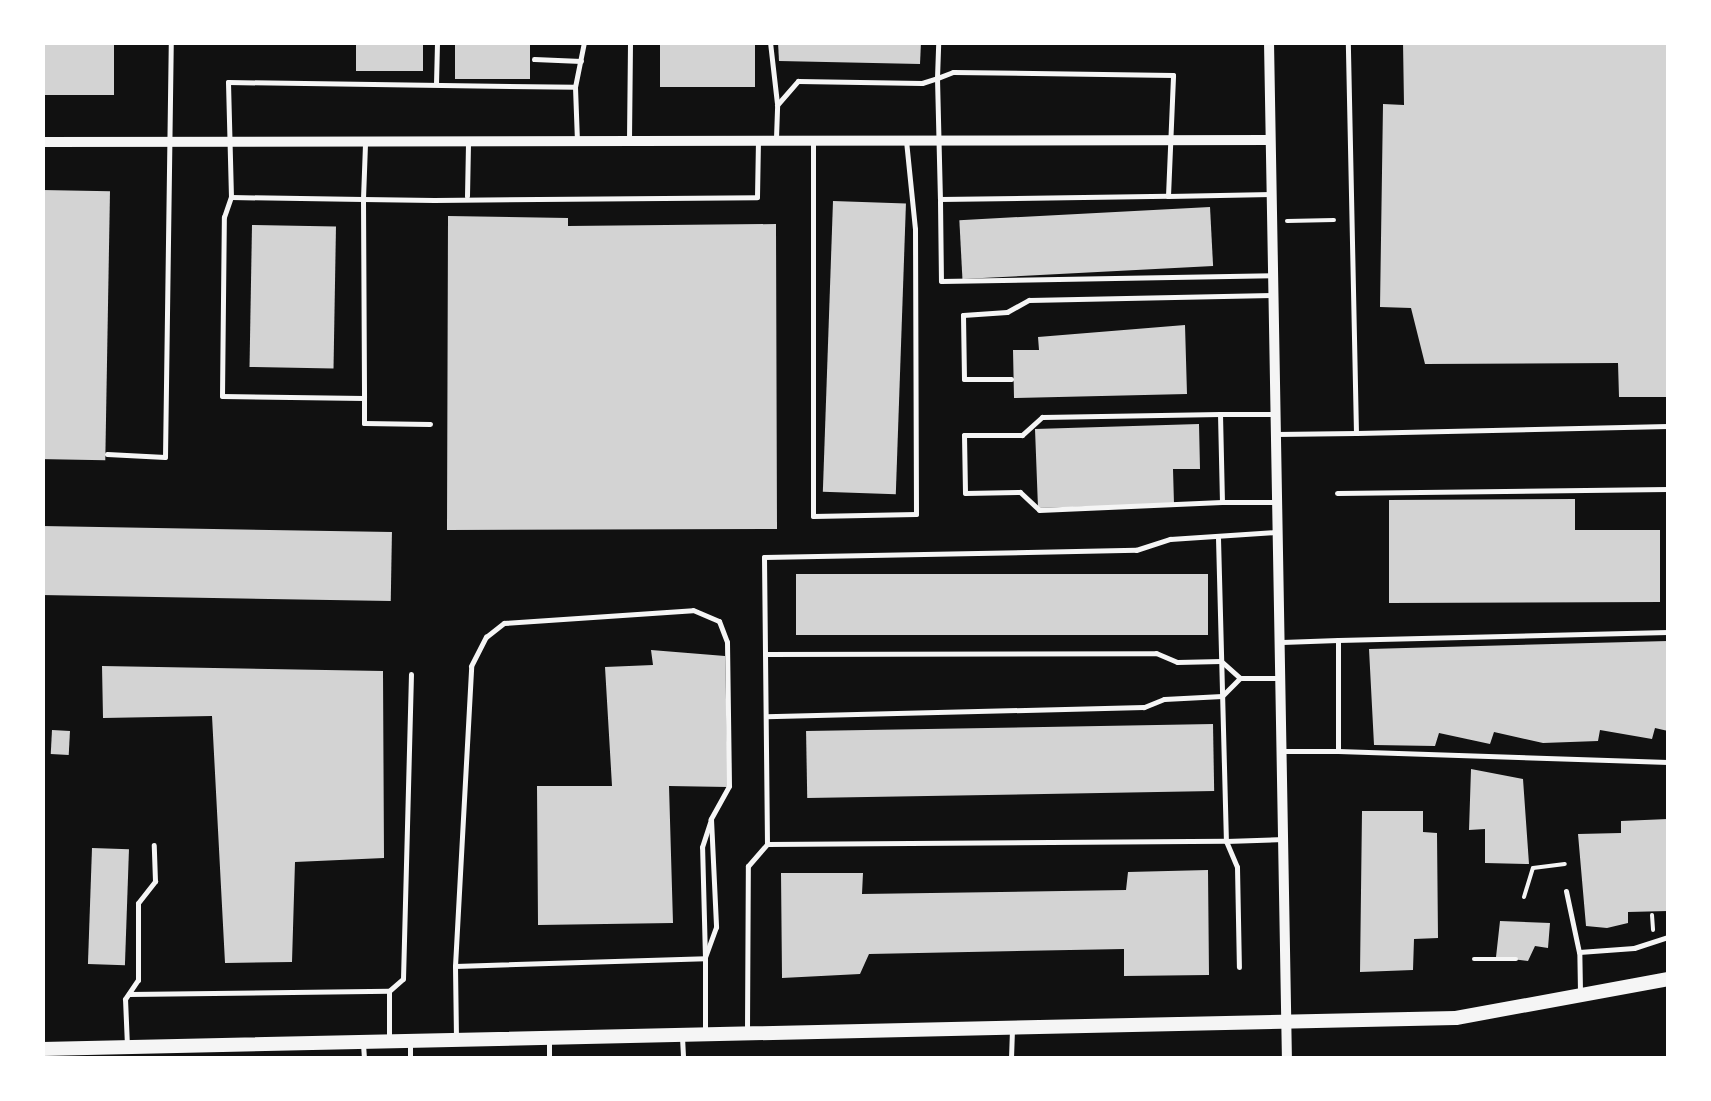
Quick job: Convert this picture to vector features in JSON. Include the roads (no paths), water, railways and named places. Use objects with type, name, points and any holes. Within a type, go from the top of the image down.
[{"type":"street","points":[[1269,42],[1288,1058]]},
{"type":"street","points":[[42,142],[1269,140]]},
{"type":"street","points":[[42,1049],[364,1051],[390,1043],[410,1050],[456,1042],[549,1039],[1456,1018],[1580,999],[1668,979]]},
{"type":"lane","points":[[106,454],[165,457],[171,42]]},
{"type":"lane","points":[[436,84],[437,42]]},
{"type":"lane","points":[[578,142],[575,87],[584,42]]},
{"type":"lane","points":[[628,142],[630,42]]},
{"type":"lane","points":[[770,42],[777,106],[776,141]]},
{"type":"lane","points":[[938,42],[941,280],[1272,274]]},
{"type":"lane","points":[[1348,42],[1356,433]]},
{"type":"lane","points":[[534,59],[580,61]]},
{"type":"lane","points":[[777,106],[798,81],[938,78],[953,72],[1172,75],[1168,196]]},
{"type":"lane","points":[[364,398],[222,396],[224,216],[232,197],[228,82],[575,87]]},
{"type":"lane","points":[[232,197],[757,197],[758,141]]},
{"type":"lane","points":[[813,141],[813,516],[916,514],[915,215],[906,141]]},
{"type":"lane","points":[[364,142],[364,423],[430,424]]},
{"type":"lane","points":[[467,196],[468,142]]},
{"type":"lane","points":[[940,199],[1271,194]]},
{"type":"lane","points":[[1011,378],[964,379],[963,315],[1007,312],[1029,300],[1273,295]]},
{"type":"lane","points":[[1220,414],[1222,502]]},
{"type":"lane","points":[[1276,414],[1042,418],[1022,435],[964,435],[965,493],[1020,492],[1039,510],[1278,502]]},
{"type":"lane","points":[[1276,434],[1668,426]]},
{"type":"lane","points":[[1337,493],[1668,489]]},
{"type":"lane","points":[[747,1034],[748,866],[768,844],[764,557],[1136,550],[1170,539],[1278,532]]},
{"type":"lane","points":[[1218,538],[1226,841],[1237,867],[1239,967]]},
{"type":"lane","points":[[456,1042],[456,966],[471,666],[486,638],[504,623],[694,610],[719,621],[727,642],[729,786],[711,818],[702,847],[705,1035]]},
{"type":"lane","points":[[1282,642],[1668,632]]},
{"type":"lane","points":[[1338,640],[1338,751]]},
{"type":"lane","points":[[765,654],[1156,653],[1177,662],[1221,662],[1240,678],[1282,678]]},
{"type":"lane","points":[[129,994],[389,990],[403,979],[411,674]]},
{"type":"lane","points":[[766,716],[1144,708],[1164,698],[1222,696],[1240,678]]},
{"type":"lane","points":[[1282,751],[1668,762]]},
{"type":"lane","points":[[705,958],[716,926],[711,818]]},
{"type":"lane","points":[[768,844],[1284,840]]},
{"type":"lane","points":[[127,1049],[129,994],[138,980],[138,903],[155,881],[154,845]]},
{"type":"lane","points":[[1566,891],[1579,952],[1580,999]]},
{"type":"lane","points":[[1579,952],[1634,948],[1668,937]]},
{"type":"lane","points":[[456,966],[705,958]]},
{"type":"lane","points":[[389,990],[390,1043]]},
{"type":"lane","points":[[1011,1058],[1012,1028]]},
{"type":"lane","points":[[682,1036],[682,1058]]},
{"type":"lane","points":[[549,1039],[549,1058]]}]
